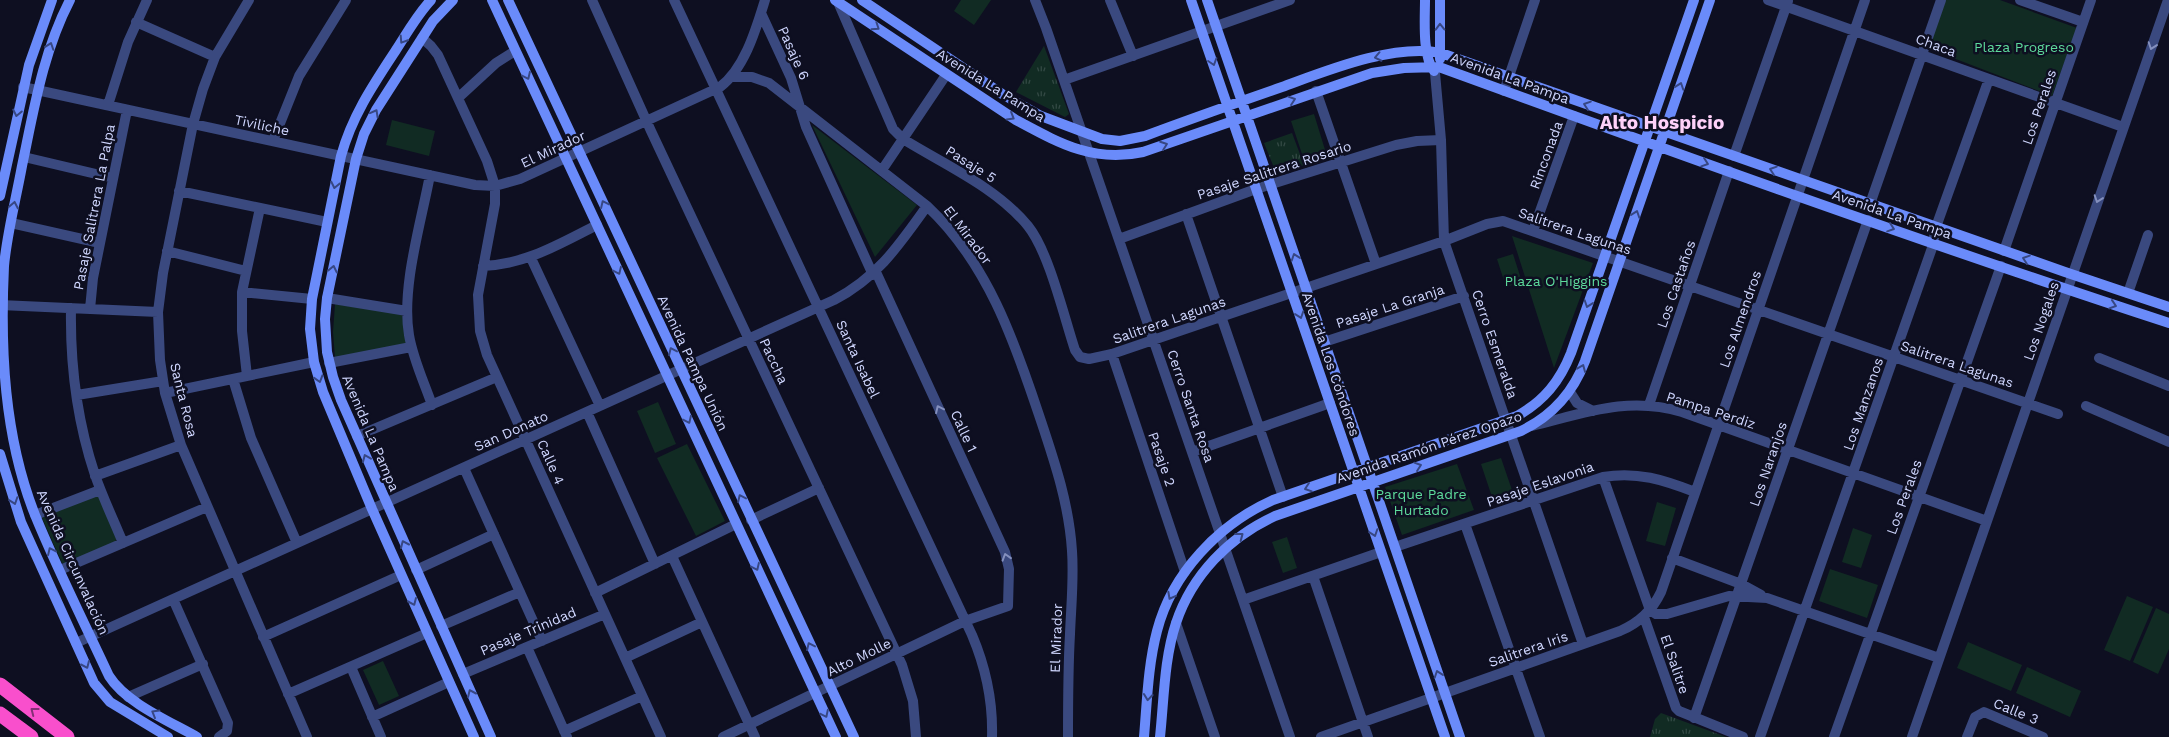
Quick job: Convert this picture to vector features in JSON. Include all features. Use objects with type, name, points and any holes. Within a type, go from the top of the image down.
[{"type":"highway","points":[[0,685],[67,737]]},
{"type":"highway","points":[[0,714],[31,737]]},
{"type":"street","points":[[0,196],[23,87],[35,43],[52,0]]},
{"type":"street","name":"Avenida Circunvalación","points":[[70,0],[49,49],[37,90],[4,265],[0,305],[2,374],[8,419],[19,467],[35,515],[112,682],[128,697],[197,737]]},
{"type":"street","points":[[108,105],[120,62],[136,22],[148,0]]},
{"type":"street","name":"Santa Rosa","points":[[249,0],[215,57],[193,124],[167,251],[158,312],[158,336],[165,393],[181,445],[307,737]]},
{"type":"street","points":[[273,141],[296,82],[346,0]]},
{"type":"street","name":"Avenida La Pampa","points":[[453,0],[433,21],[376,110],[364,134],[356,159],[327,298],[325,329],[329,363],[336,388],[491,737]]},
{"type":"street","name":"Avenida Pampa Unión","points":[[492,0],[836,737]]},
{"type":"street","name":"Avenida Pampa Unión","points":[[508,0],[854,737]]},
{"type":"street","name":"Paccha","points":[[592,0],[896,654],[910,689],[915,714],[916,737]]},
{"type":"street","name":"Santa Isabel","points":[[674,0],[978,650],[987,681],[992,713],[992,737]]},
{"type":"street","points":[[731,77],[747,48],[765,0]]},
{"type":"street","name":"Avenida La Pampa","points":[[862,0],[1015,102],[1041,116],[1082,133],[1111,141],[1131,140],[1359,61],[1426,50],[1441,53],[2072,275],[2169,307]]},
{"type":"street","name":"Cerro Santa Rosa","points":[[1035,0],[1290,737]]},
{"type":"street","points":[[1110,0],[1133,56]]},
{"type":"street","name":"Avenida Los Cóndores","points":[[1191,0],[1444,737]]},
{"type":"street","name":"Avenida Los Cóndores","points":[[1207,0],[1460,737]]},
{"type":"street","points":[[1064,80],[1290,0]]},
{"type":"street","name":"Cerro Esmeralda","points":[[1425,0],[1426,50],[1435,69],[1441,140],[1444,241],[1583,644]]},
{"type":"street","name":"Cerro Esmeralda","points":[[1435,69],[1441,53],[1440,0]]},
{"type":"street","points":[[1504,91],[1535,0]]},
{"type":"street","name":"Avenida Ramón Pérez Opazo","points":[[1144,737],[1152,658],[1161,618],[1171,594],[1185,572],[1202,551],[1220,534],[1253,510],[1283,496],[1506,420],[1538,402],[1561,375],[1571,353],[1694,0]]},
{"type":"street","name":"Avenida Ramón Pérez Opazo","points":[[1160,737],[1167,666],[1176,623],[1195,584],[1225,548],[1254,526],[1275,516],[1531,427],[1552,411],[1570,392],[1585,362],[1710,0]]},
{"type":"street","name":"Chaca","points":[[1768,0],[1787,3],[1854,31],[2124,126]]},
{"type":"street","name":"Los Almendros","points":[[1620,632],[1647,613],[1661,592],[1865,0]]},
{"type":"street","points":[[1870,204],[1941,0]]},
{"type":"street","points":[[2020,0],[2083,22]]},
{"type":"street","name":"Los Perales","points":[[2004,251],[2091,0]]},
{"type":"street","name":"Los Nogales","points":[[1912,737],[2168,0]]},
{"type":"street","name":"Avenida La Pampa","points":[[428,1],[364,98],[352,121],[341,156],[327,222],[312,299],[310,329],[314,362],[323,392],[372,510],[474,737]]},
{"type":"street","name":"Avenida La Pampa","points":[[837,1],[946,75],[1031,128],[1089,153],[1114,157],[1143,152],[1372,73],[1404,68],[1435,69],[1504,91],[1644,142],[2169,323]]},
{"type":"street","name":"Pasaje 5","points":[[837,1],[893,129],[904,139],[993,194],[1028,227],[1044,254],[1075,350],[1080,357]]},
{"type":"street","points":[[1734,156],[1787,3]]},
{"type":"street","name":"Pasaje 6","points":[[761,13],[791,78],[806,127],[874,273]]},
{"type":"street","points":[[136,22],[215,57]]},
{"type":"street","points":[[422,38],[438,55],[487,161],[495,186]]},
{"type":"street","points":[[458,98],[496,63],[515,51]]},
{"type":"street","points":[[882,170],[946,75]]},
{"type":"street","name":"El Mirador","points":[[495,186],[513,182],[566,159],[716,89],[731,77],[752,77],[763,80],[798,104],[928,206],[942,220],[985,281],[1000,308],[1029,385],[1061,483],[1068,512],[1072,559],[1068,737]]},
{"type":"street","name":"Los Manzanos","points":[[1760,737],[1934,243],[1936,227],[1989,79]]},
{"type":"street","name":"Tiviliche","points":[[23,87],[475,185],[495,186]]},
{"type":"street","points":[[1316,91],[1376,264]]},
{"type":"street","name":"Pasaje Salitrera La Palpa","points":[[90,309],[92,285],[127,110]]},
{"type":"street","name":"Rinconada","points":[[1533,231],[1574,116]]},
{"type":"street","name":"Pasaje Salitrera Rosario","points":[[1119,239],[1270,184],[1341,162],[1403,144],[1441,140]]},
{"type":"street","points":[[24,157],[113,178]]},
{"type":"street","name":"Los Castaños","points":[[1649,405],[1729,171]]},
{"type":"street","points":[[430,175],[408,289],[407,311],[411,347],[432,405]]},
{"type":"street","name":"Calle 4","points":[[495,186],[495,204],[478,296],[483,343],[661,737]]},
{"type":"street","points":[[179,191],[327,222]]},
{"type":"street","name":"San Donato","points":[[76,643],[818,308],[843,295],[874,273],[891,256],[928,206]]},
{"type":"street","points":[[246,376],[242,331],[242,292],[260,208]]},
{"type":"street","points":[[1186,214],[1283,496]]},
{"type":"street","name":"Los Naranjos","points":[[1694,718],[1868,220]]},
{"type":"street","name":"Salitrera Lagunas","points":[[1080,357],[1089,358],[1112,354],[1496,222],[1510,222],[2058,414]]},
{"type":"street","points":[[11,223],[100,243]]},
{"type":"street","points":[[483,266],[509,264],[531,258],[597,225]]},
{"type":"street","points":[[2128,293],[2148,235]]},
{"type":"street","points":[[167,251],[246,271]]},
{"type":"street","points":[[531,258],[600,406]]},
{"type":"street","name":"Los Perales","points":[[1834,737],[2001,266]]},
{"type":"street","name":"Calle 1","points":[[874,273],[1007,556],[1009,569],[1008,606]]},
{"type":"street","points":[[242,292],[312,299]]},
{"type":"street","name":"Pasaje La Granja","points":[[1324,342],[1464,296]]},
{"type":"street","points":[[327,298],[407,311]]},
{"type":"street","points":[[0,305],[158,312]]},
{"type":"street","points":[[72,308],[72,350],[84,435],[100,490],[123,543]]},
{"type":"street","points":[[329,363],[411,347]]},
{"type":"street","name":"Pasaje 2","points":[[1112,354],[1185,572]]},
{"type":"street","points":[[2099,358],[2169,386]]},
{"type":"street","points":[[165,393],[314,362]]},
{"type":"street","points":[[357,436],[498,377]]},
{"type":"street","points":[[233,379],[250,438],[297,543]]},
{"type":"street","points":[[77,395],[163,381]]},
{"type":"street","points":[[1570,392],[1577,403],[1593,411]]},
{"type":"street","points":[[1192,452],[1330,403]]},
{"type":"street","name":"Pampa Perdiz","points":[[1531,427],[1620,406],[1649,405],[1671,409],[1987,521]]},
{"type":"street","points":[[2086,406],[2169,441]]},
{"type":"street","points":[[587,412],[655,564]]},
{"type":"street","points":[[95,476],[181,445]]},
{"type":"street","points":[[0,454],[21,522],[94,683],[116,707],[168,737]]},
{"type":"street","points":[[464,468],[542,640]]},
{"type":"street","name":"Pasaje Eslavonia","points":[[1395,547],[1603,477],[1626,474],[1650,476],[1695,492]]},
{"type":"street","name":"El Salitre","points":[[1603,477],[1676,708],[1694,718],[1744,737]]},
{"type":"street","points":[[751,520],[819,488]]},
{"type":"street","points":[[35,515],[100,490]]},
{"type":"street","points":[[60,570],[207,507]]},
{"type":"street","points":[[595,593],[736,524]]},
{"type":"street","points":[[1465,524],[1540,737]]},
{"type":"street","points":[[416,570],[494,534]]},
{"type":"street","points":[[1243,600],[1381,552]]},
{"type":"street","points":[[672,556],[755,737]]},
{"type":"street","points":[[1672,558],[1741,584],[1767,598],[1804,612],[1939,658]]},
{"type":"street","points":[[263,637],[401,575]]},
{"type":"street","points":[[1313,576],[1368,737]]},
{"type":"street","points":[[441,626],[520,592]]},
{"type":"street","points":[[1647,613],[1667,614],[1715,599],[1737,595],[1767,598]]},
{"type":"street","points":[[173,599],[228,723],[227,731],[220,737]]},
{"type":"street","name":"Alto Molle","points":[[723,737],[965,621],[1008,606]]},
{"type":"street","name":"Pasaje Trinidad","points":[[462,674],[605,614]]},
{"type":"street","points":[[625,658],[702,622]]},
{"type":"street","points":[[1176,623],[1215,737]]},
{"type":"street","name":"Salitrera Iris","points":[[1445,693],[1620,632]]},
{"type":"street","points":[[288,694],[427,633]]},
{"type":"street","points":[[527,647],[566,734],[642,696]]},
{"type":"street","points":[[128,697],[202,664]]},
{"type":"street","points":[[351,667],[381,737]]},
{"type":"street","points":[[372,717],[449,682]]},
{"type":"street","points":[[1321,737],[1445,693]]},
{"type":"street","name":"Calle 3","points":[[1967,737],[1974,719],[1979,713],[1986,712],[2026,734],[2043,737]]},
{"type":"green space","points":[[961,0],[991,0],[974,25],[954,11]]},
{"type":"green space","name":"Plaza Progreso","points":[[1944,0],[2000,0],[2077,28],[2052,96],[1927,48]]},
{"type":"green space","points":[[1044,46],[1069,114],[1065,117],[1016,92]]},
{"type":"green space","points":[[1314,114],[1326,153],[1304,160],[1291,121]]},
{"type":"green space","points":[[392,120],[435,131],[429,156],[386,145]]},
{"type":"green space","points":[[812,125],[917,205],[875,257]]},
{"type":"green space","points":[[1292,133],[1304,165],[1277,175],[1264,143]]},
{"type":"green space","name":"Plaza O'Higgins","points":[[1512,236],[1593,263],[1554,368]]},
{"type":"green space","points":[[1513,254],[1522,282],[1506,287],[1497,259]]},
{"type":"green space","points":[[335,304],[401,314],[404,319],[407,342],[405,344],[335,358],[333,332]]},
{"type":"green space","points":[[658,402],[676,444],[655,453],[637,411]]},
{"type":"green space","points":[[687,444],[725,521],[696,536],[657,458]]},
{"type":"green space","points":[[1501,458],[1513,493],[1493,500],[1481,464]]},
{"type":"green space","name":"Parque Padre Hurtado","points":[[1457,464],[1474,510],[1402,535],[1385,487]]},
{"type":"green space","points":[[95,495],[100,497],[118,536],[115,542],[65,564],[62,563],[42,518],[43,514]]},
{"type":"green space","points":[[1657,502],[1676,508],[1665,546],[1646,541]]},
{"type":"green space","points":[[1853,528],[1872,535],[1861,568],[1842,562]]},
{"type":"green space","points":[[1287,537],[1297,568],[1283,573],[1272,542]]},
{"type":"green space","points":[[1830,569],[1878,585],[1867,618],[1819,601]]},
{"type":"green space","points":[[2127,596],[2153,607],[2130,661],[2104,650]]},
{"type":"green space","points":[[2156,608],[2169,614],[2169,649],[2158,674],[2133,662]]},
{"type":"green space","points":[[1968,642],[2022,665],[2011,691],[1957,668]]},
{"type":"green space","points":[[383,661],[399,696],[379,705],[363,670]]},
{"type":"green space","points":[[2027,667],[2081,691],[2070,717],[2016,693]]},
{"type":"green space","points":[[1661,713],[1726,737],[1650,737],[1655,719]]},
{"type":"district","name":"Alto Hospicio","points":[[1662,122]]}]
